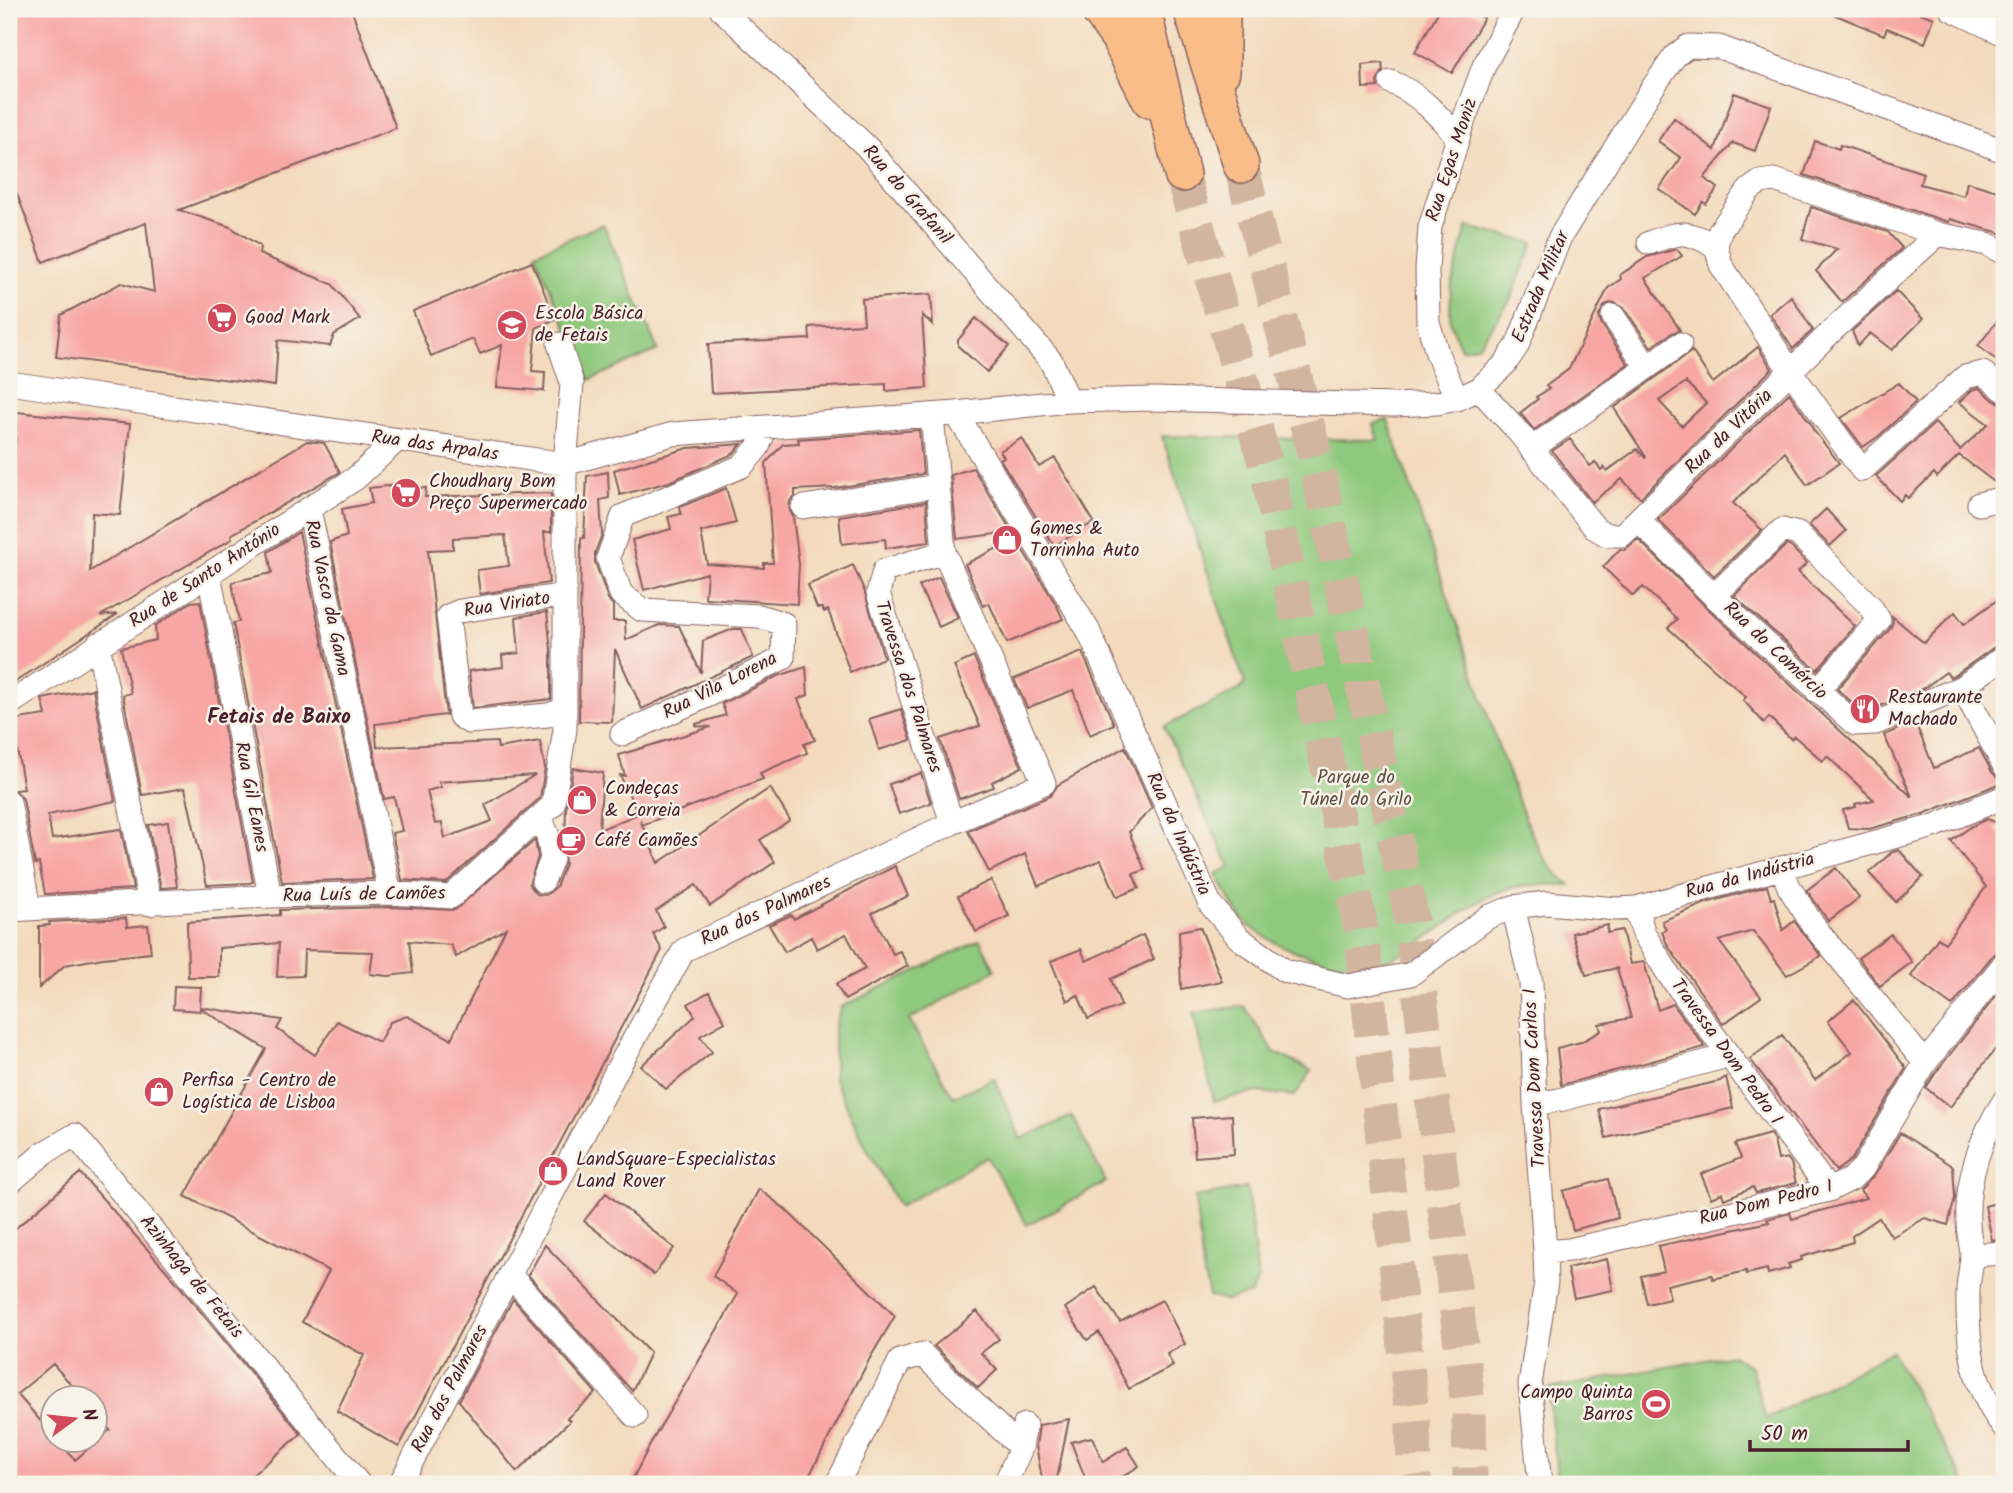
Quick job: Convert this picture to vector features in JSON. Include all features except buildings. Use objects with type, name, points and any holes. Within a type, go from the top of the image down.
[{"type":"highway","points":[[1098,9],[1118,37],[1178,162],[1147,26],[1140,9]]},
{"type":"highway","points":[[1191,9],[1241,165]]},
{"type":"highway","points":[[1222,9],[1223,103]]},
{"type":"street","name":"Rua do Grafanil","points":[[721,9],[867,147],[1051,360],[1069,401]]},
{"type":"street","name":"Rua Egas Moniz","points":[[1457,399],[1438,356],[1428,322],[1427,269],[1430,227],[1484,66],[1514,9]]},
{"type":"street","points":[[1951,9],[2004,34]]},
{"type":"street","name":"Estrada Militar","points":[[1069,401],[1153,399],[1395,405],[1437,403],[1457,399],[1479,389],[1505,364],[1517,346],[1560,237],[1651,90],[1675,57],[1688,46],[1719,47],[2004,151]]},
{"type":"street","points":[[1391,82],[1425,101],[1458,138]]},
{"type":"street","points":[[2004,253],[1987,244],[1938,234],[1774,180],[1760,182],[1749,190],[1720,231],[1716,246],[1721,265],[1791,372],[1862,470],[1965,377],[1983,373],[2004,390]]},
{"type":"street","points":[[1649,243],[1678,232],[1696,236],[1716,246]]},
{"type":"street","name":"Rua da Vitória","points":[[1479,389],[1516,429],[1595,528],[1607,535],[1622,535],[1938,234]]},
{"type":"street","points":[[1613,316],[1647,367]]},
{"type":"street","name":"Rua Luís de Camões","points":[[19,909],[390,893],[451,897],[553,806],[565,729],[565,464],[572,383],[559,344]]},
{"type":"street","points":[[1531,449],[1679,344]]},
{"type":"street","name":"Rua das Arpalas","points":[[9,383],[565,464],[673,434],[956,413],[1069,401]]},
{"type":"street","name":"Rua da Indústria","points":[[956,413],[1088,630],[1210,904],[1239,938],[1285,971],[1348,986],[1411,974],[1488,916],[1513,907],[1546,903],[1636,908],[1934,826],[2003,800]]},
{"type":"street","name":"Rua dos Palmares","points":[[400,1484],[684,950],[952,823],[1044,783],[944,552],[932,415]]},
{"type":"street","name":"Rua Vila Lorena","points":[[622,734],[783,658],[784,624],[759,616],[642,610],[621,594],[608,558],[623,516],[742,466],[758,447],[766,427]]},
{"type":"street","name":"Rua de Santo António","points":[[9,704],[356,478],[396,441]]},
{"type":"street","points":[[803,507],[937,486]]},
{"type":"street","points":[[1979,504],[2004,498]]},
{"type":"street","name":"Rua Vasco da Gama","points":[[309,509],[390,893]]},
{"type":"street","name":"Rua do Comércio","points":[[1638,520],[1714,596],[1856,724],[1876,723],[1962,687],[2004,657]]},
{"type":"street","points":[[1714,596],[1782,530],[1798,534],[1871,607],[1879,620],[1817,691]]},
{"type":"street","name":"Travessa dos Palmares","points":[[944,552],[884,571],[878,593],[952,823]]},
{"type":"street","name":"Rua Gil Eanes","points":[[209,574],[270,897]]},
{"type":"street","name":"Rua Viriato","points":[[565,596],[460,611],[448,616],[460,716],[469,722],[548,715],[565,709]]},
{"type":"street","points":[[98,644],[150,904]]},
{"type":"street","points":[[1962,687],[2004,765]]},
{"type":"street","points":[[9,802],[19,909]]},
{"type":"street","points":[[540,817],[548,836],[552,859],[543,881]]},
{"type":"street","points":[[1782,868],[1788,887],[1813,925],[1924,1063]]},
{"type":"street","name":"Travessa Dom Carlos I","points":[[1513,907],[1531,982],[1535,1104],[1545,1251],[1546,1282],[1530,1384],[1541,1484]]},
{"type":"street","name":"Travessa Dom Pedro I","points":[[1636,908],[1644,934],[1662,964],[1829,1190]]},
{"type":"street","name":"Rua Dom Pedro I","points":[[1545,1251],[1569,1250],[1829,1190],[1851,1179],[1863,1168],[1924,1063],[2004,964]]},
{"type":"street","points":[[1535,1104],[1728,1056]]},
{"type":"street","points":[[2004,1101],[1983,1139],[1972,1173],[1968,1220],[1972,1255],[1968,1288],[1968,1332],[1972,1356],[1979,1386],[2004,1427]]},
{"type":"street","name":"Azinhaga de Fetais","points":[[10,1178],[75,1135],[359,1484]]},
{"type":"street","points":[[1972,1255],[2003,1254]]},
{"type":"street","points":[[510,1275],[635,1416]]},
{"type":"street","points":[[837,1484],[900,1361],[922,1354],[1023,1436],[1005,1484]]},
{"type":"green space","points":[[603,224],[658,350],[589,380],[535,253]]},
{"type":"green space","points":[[1467,227],[1534,243],[1509,302],[1478,346],[1461,349],[1450,322],[1451,288]]},
{"type":"green space","name":"Parque do Túnel do Grilo","points":[[1388,420],[1526,821],[1541,853],[1554,871],[1570,885],[1526,885],[1511,888],[1479,901],[1422,941],[1392,958],[1376,963],[1339,963],[1319,959],[1281,945],[1251,927],[1240,915],[1216,874],[1230,867],[1164,727],[1239,690],[1245,684],[1162,436],[1378,440],[1373,424]]},
{"type":"green space","points":[[980,940],[995,970],[909,1020],[953,1097],[994,1078],[1021,1139],[1072,1116],[1106,1182],[1027,1225],[987,1157],[899,1207],[865,1145],[834,1079],[834,1031],[841,1007]]},
{"type":"green space","points":[[1244,1006],[1274,1052],[1312,1071],[1295,1096],[1257,1092],[1214,1101],[1193,1013]]},
{"type":"green space","points":[[1247,1188],[1258,1279],[1251,1294],[1225,1301],[1209,1296],[1203,1270],[1195,1197]]},
{"type":"green space","name":"Campo Quinta Barros","points":[[1891,1351],[1966,1484],[1558,1484],[1548,1389],[1732,1355],[1751,1367],[1766,1419]]},
{"type":"tunnel","points":[[1241,165],[1315,456],[1410,911],[1469,1413],[1470,1484]]},
{"type":"tunnel","points":[[1182,174],[1267,469],[1361,929],[1413,1424],[1414,1484]]},
{"type":"place","name":"Good Mark","points":[[222,318]]},
{"type":"place","name":"Escola Básica de Fetais","points":[[512,325]]},
{"type":"place","name":"Choudhary Bom Preço Supermercado","points":[[406,493]]},
{"type":"place","name":"Gomes & Torrinha Auto","points":[[1007,540]]},
{"type":"place","name":"Restaurante Machado","points":[[1865,709]]},
{"type":"place","name":"Condeças & Correia","points":[[582,800]]},
{"type":"place","name":"Café Camões","points":[[571,841]]},
{"type":"place","name":"Perfisa - Centro de Logística de Lisboa","points":[[159,1092]]},
{"type":"place","name":"LandSquare-Especialistas Land Rover","points":[[553,1171]]},
{"type":"place","name":"Campo Quinta Barros","points":[[1656,1404]]},
{"type":"district","name":"Fetais de Baixo","points":[[279,717]]}]
